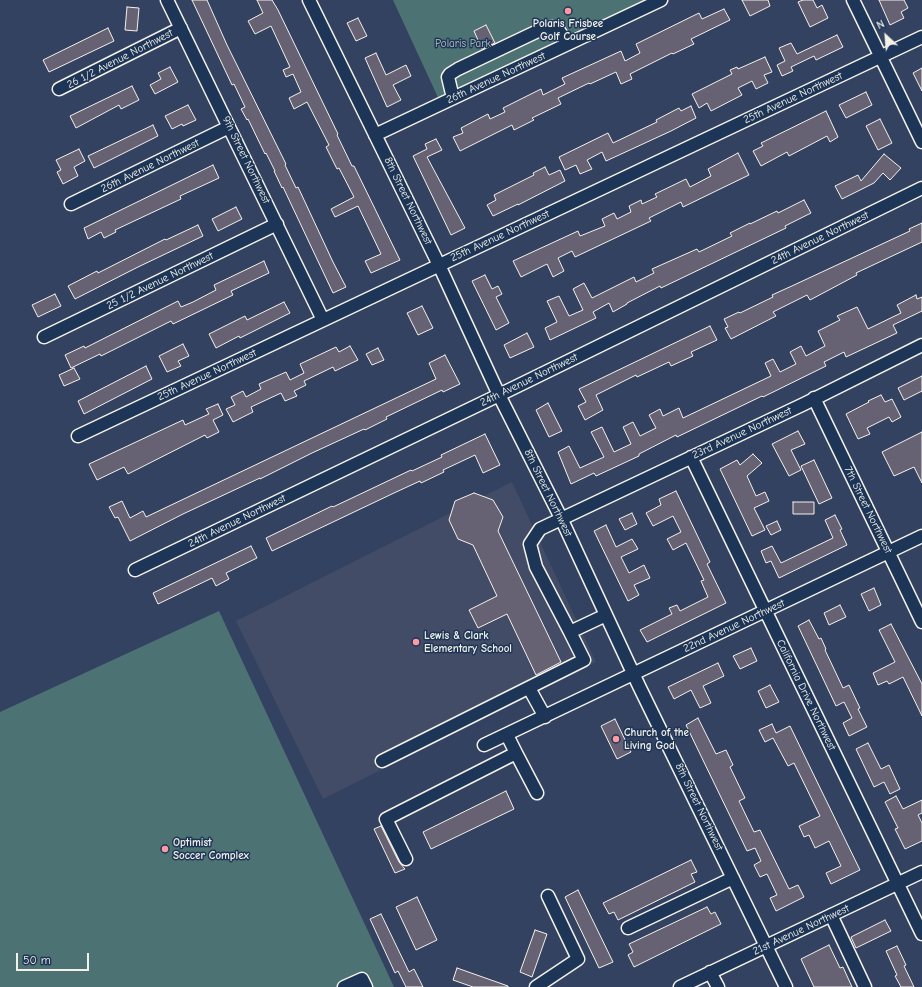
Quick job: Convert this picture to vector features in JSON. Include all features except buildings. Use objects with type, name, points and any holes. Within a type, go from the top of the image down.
[{"type":"street","name":"9th Street Northwest","points":[[167,0],[324,320]]},
{"type":"street","name":"8th Street Northwest","points":[[309,0],[439,265],[499,395],[561,518],[634,674],[786,987]]},
{"type":"street","name":"26th Avenue Northwest","points":[[375,135],[661,0]]},
{"type":"street","points":[[853,0],[922,142]]},
{"type":"street","points":[[453,98],[448,78],[450,74],[542,29],[551,27],[557,28],[568,44]]},
{"type":"street","name":"26 1/2 Avenue Northwest","points":[[59,89],[181,28]]},
{"type":"street","name":"25th Avenue Northwest","points":[[78,436],[922,37]]},
{"type":"street","name":"26th Avenue Northwest","points":[[71,204],[230,127]]},
{"type":"street","name":"24th Avenue Northwest","points":[[135,570],[499,395],[922,188]]},
{"type":"street","name":"25 1/2 Avenue Northwest","points":[[44,337],[277,224]]},
{"type":"street","name":"23rd Avenue Northwest","points":[[529,688],[584,660],[536,567],[530,544],[540,529],[922,345]]},
{"type":"street","name":"7th Street Northwest","points":[[814,398],[922,622]]},
{"type":"street","name":"California Drive Northwest","points":[[691,456],[765,612],[922,934]]},
{"type":"street","name":"22nd Avenue Northwest","points":[[484,745],[922,536]]},
{"type":"street","points":[[570,632],[606,615]]},
{"type":"street","points":[[382,761],[529,688],[545,716]]},
{"type":"street","points":[[507,735],[537,793]]},
{"type":"street","points":[[406,859],[386,819],[516,753]]},
{"type":"street","name":"21st Avenue Northwest","points":[[680,987],[922,872]]},
{"type":"street","points":[[628,928],[733,878]]},
{"type":"street","points":[[536,987],[578,959],[548,896]]},
{"type":"street","points":[[831,915],[865,987]]},
{"type":"street","points":[[710,972],[718,987]]},
{"type":"street","points":[[344,987],[362,979],[366,987]]},
{"type":"shaded area","name":"Lewis & Clark Elementary School","points":[[512,482],[596,662],[323,799],[236,621]]},
{"type":"green space","name":"Polaris Park","points":[[393,0],[649,0],[441,104]]},
{"type":"green space","name":"Optimist Soccer Complex","points":[[219,611],[394,987],[0,987],[0,712]]},
{"type":"place","name":"Polaris Frisbee Golf Course","points":[[568,11]]},
{"type":"place","name":"Lewis & Clark Elementary School","points":[[416,642]]},
{"type":"place","name":"Church of the Living God","points":[[616,739]]},
{"type":"place","name":"Optimist Soccer Complex","points":[[165,849]]}]
